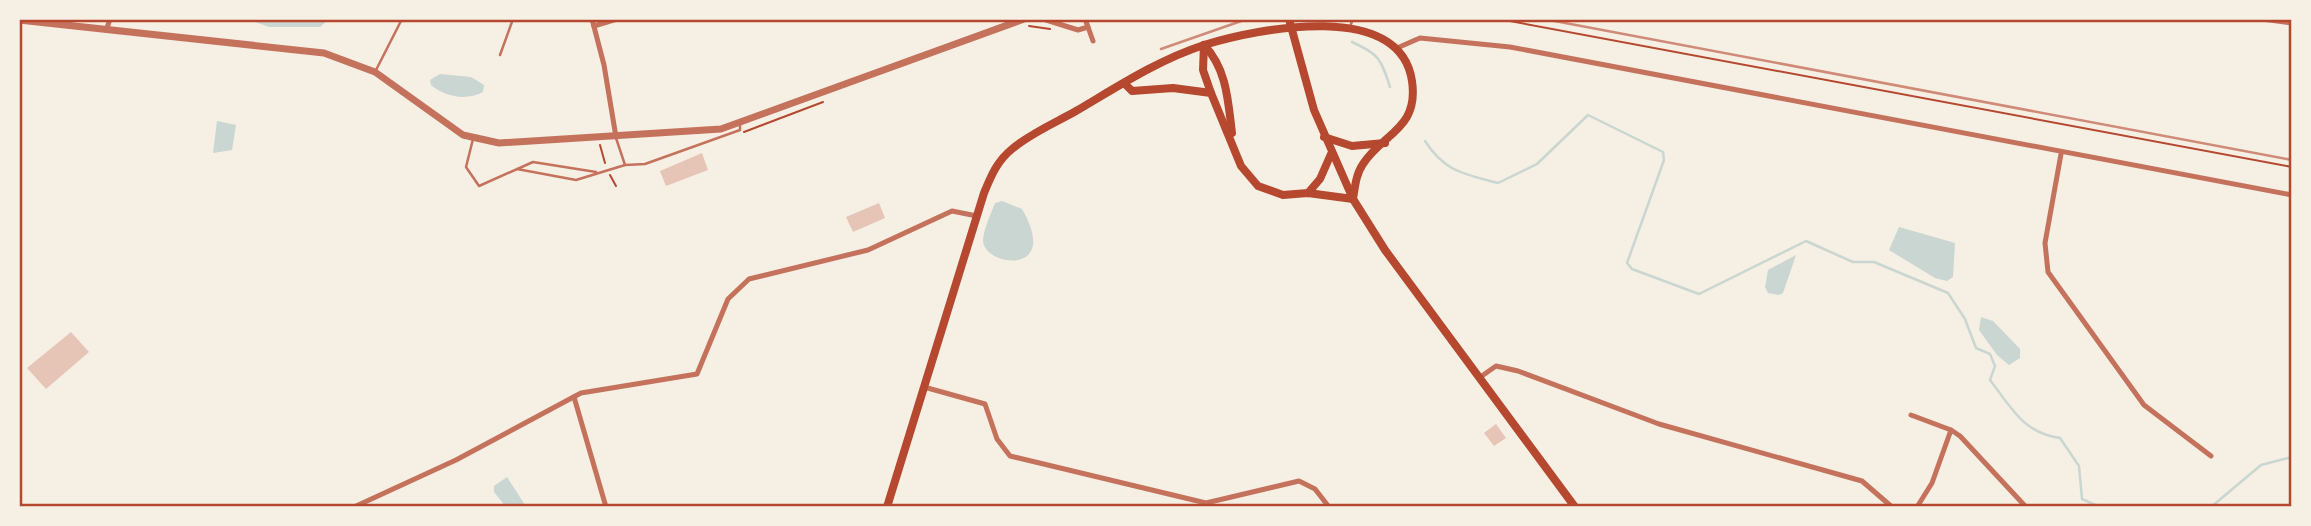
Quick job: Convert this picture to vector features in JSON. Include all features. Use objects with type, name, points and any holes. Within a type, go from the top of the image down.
[{"type":"main road","points":[[1289,19],[1324,137],[1353,199],[1385,250],[1575,507]]},
{"type":"main road","points":[[890,506],[977,216],[996,165],[1012,149],[1124,83],[1204,45],[1278,29],[1352,22],[1373,30],[1397,48],[1409,66],[1413,95],[1403,125],[1364,162],[1357,177],[1353,199]]},
{"type":"main road","points":[[1204,45],[1203,70],[1211,93],[1233,141],[1241,166],[1258,186],[1283,195],[1308,193],[1353,199]]},
{"type":"main road","points":[[1204,45],[1218,60],[1227,93],[1233,141]]},
{"type":"main road","points":[[1124,83],[1132,91],[1172,88],[1211,93]]},
{"type":"main road","points":[[1324,137],[1352,146],[1385,143]]},
{"type":"main road","points":[[1308,193],[1320,178],[1331,154]]},
{"type":"street","points":[[107,28],[110,19]]},
{"type":"street","points":[[615,137],[604,65],[593,23],[617,19]]},
{"type":"street","points":[[1043,19],[1078,30],[1088,27]]},
{"type":"street","points":[[1085,19],[1093,41]]},
{"type":"street","points":[[2262,19],[2292,23]]},
{"type":"street","points":[[19,20],[291,47],[324,53],[375,72],[452,130],[472,139],[499,143],[700,132],[740,122],[1024,24]]},
{"type":"street","points":[[1397,48],[1420,38],[1473,41],[2061,154],[2292,195]]},
{"type":"street","points":[[2061,154],[2045,243],[2048,272],[2144,405],[2211,456]]},
{"type":"street","points":[[354,507],[456,460],[590,390],[697,374],[729,299],[737,287],[752,278],[868,250],[952,211],[977,216]]},
{"type":"street","points":[[1479,378],[1499,366],[1518,371],[1659,424],[1862,481],[1892,507]]},
{"type":"street","points":[[924,387],[985,404],[997,439],[1010,456],[1206,505],[1299,481],[1315,489],[1329,507]]},
{"type":"street","points":[[574,397],[606,507]]},
{"type":"street","points":[[1911,415],[1960,436],[2026,507]]},
{"type":"street","points":[[1917,507],[1932,483],[1951,430]]},
{"type":"lane","points":[[375,72],[402,19]]},
{"type":"lane","points":[[500,55],[513,19]]},
{"type":"lane","points":[[517,169],[576,180],[625,165],[645,164],[740,130],[740,122]]},
{"type":"lane","points":[[615,137],[625,165]]},
{"type":"lane","points":[[472,139],[466,167],[479,186],[533,162],[599,172]]},
{"type":"path","points":[[1499,19],[2292,167]]},
{"type":"path","points":[[1024,24],[1050,30]]},
{"type":"path","points":[[747,133],[823,102]]},
{"type":"path","points":[[600,144],[606,165]]},
{"type":"path","points":[[610,174],[616,186]]},
{"type":"shaded area","points":[[247,19],[329,19],[320,27],[269,27]]},
{"type":"shaded area","points":[[440,74],[471,77],[484,85],[483,92],[463,97],[443,92],[431,85],[430,80]]},
{"type":"shaded area","points":[[217,121],[236,125],[232,150],[213,153]]},
{"type":"shaded area","points":[[1002,201],[1022,209],[1032,231],[1033,247],[1027,256],[1017,260],[994,256],[986,249],[983,240],[995,203]]},
{"type":"shaded area","points":[[1899,227],[1955,243],[1953,277],[1947,281],[1935,278],[1889,250]]},
{"type":"shaded area","points":[[1796,255],[1783,293],[1768,293],[1765,287],[1768,270]]},
{"type":"shaded area","points":[[1981,317],[1993,321],[2020,349],[2020,358],[2009,365],[1997,355],[1979,330]]},
{"type":"shaded area","points":[[507,477],[525,507],[506,507],[494,492],[494,486]]},
{"type":"building","points":[[702,153],[708,170],[666,186],[660,171]]},
{"type":"building","points":[[879,203],[885,218],[853,232],[846,217]]},
{"type":"building","points":[[71,332],[89,352],[46,389],[27,368]]},
{"type":"building","points":[[1496,424],[1506,438],[1494,446],[1484,433]]},
{"type":"waterway","points":[[1352,42],[1378,58],[1390,87]]},
{"type":"waterway","points":[[1425,141],[1448,166],[1465,174],[1498,183],[1537,164],[1588,115],[1663,152],[1664,160],[1627,263],[1632,269],[1699,294],[1806,241],[1853,262],[1874,262],[1948,293],[1965,319],[1976,348],[1990,354],[1995,366],[1990,380],[2027,425],[2036,431],[2060,438],[2079,466],[2082,499],[2100,507]]},
{"type":"waterway","points":[[2211,507],[2261,465],[2292,457]]},
{"type":"railway","points":[[1161,49],[1247,19]]},
{"type":"railway","points":[[1544,19],[2292,160]]}]
